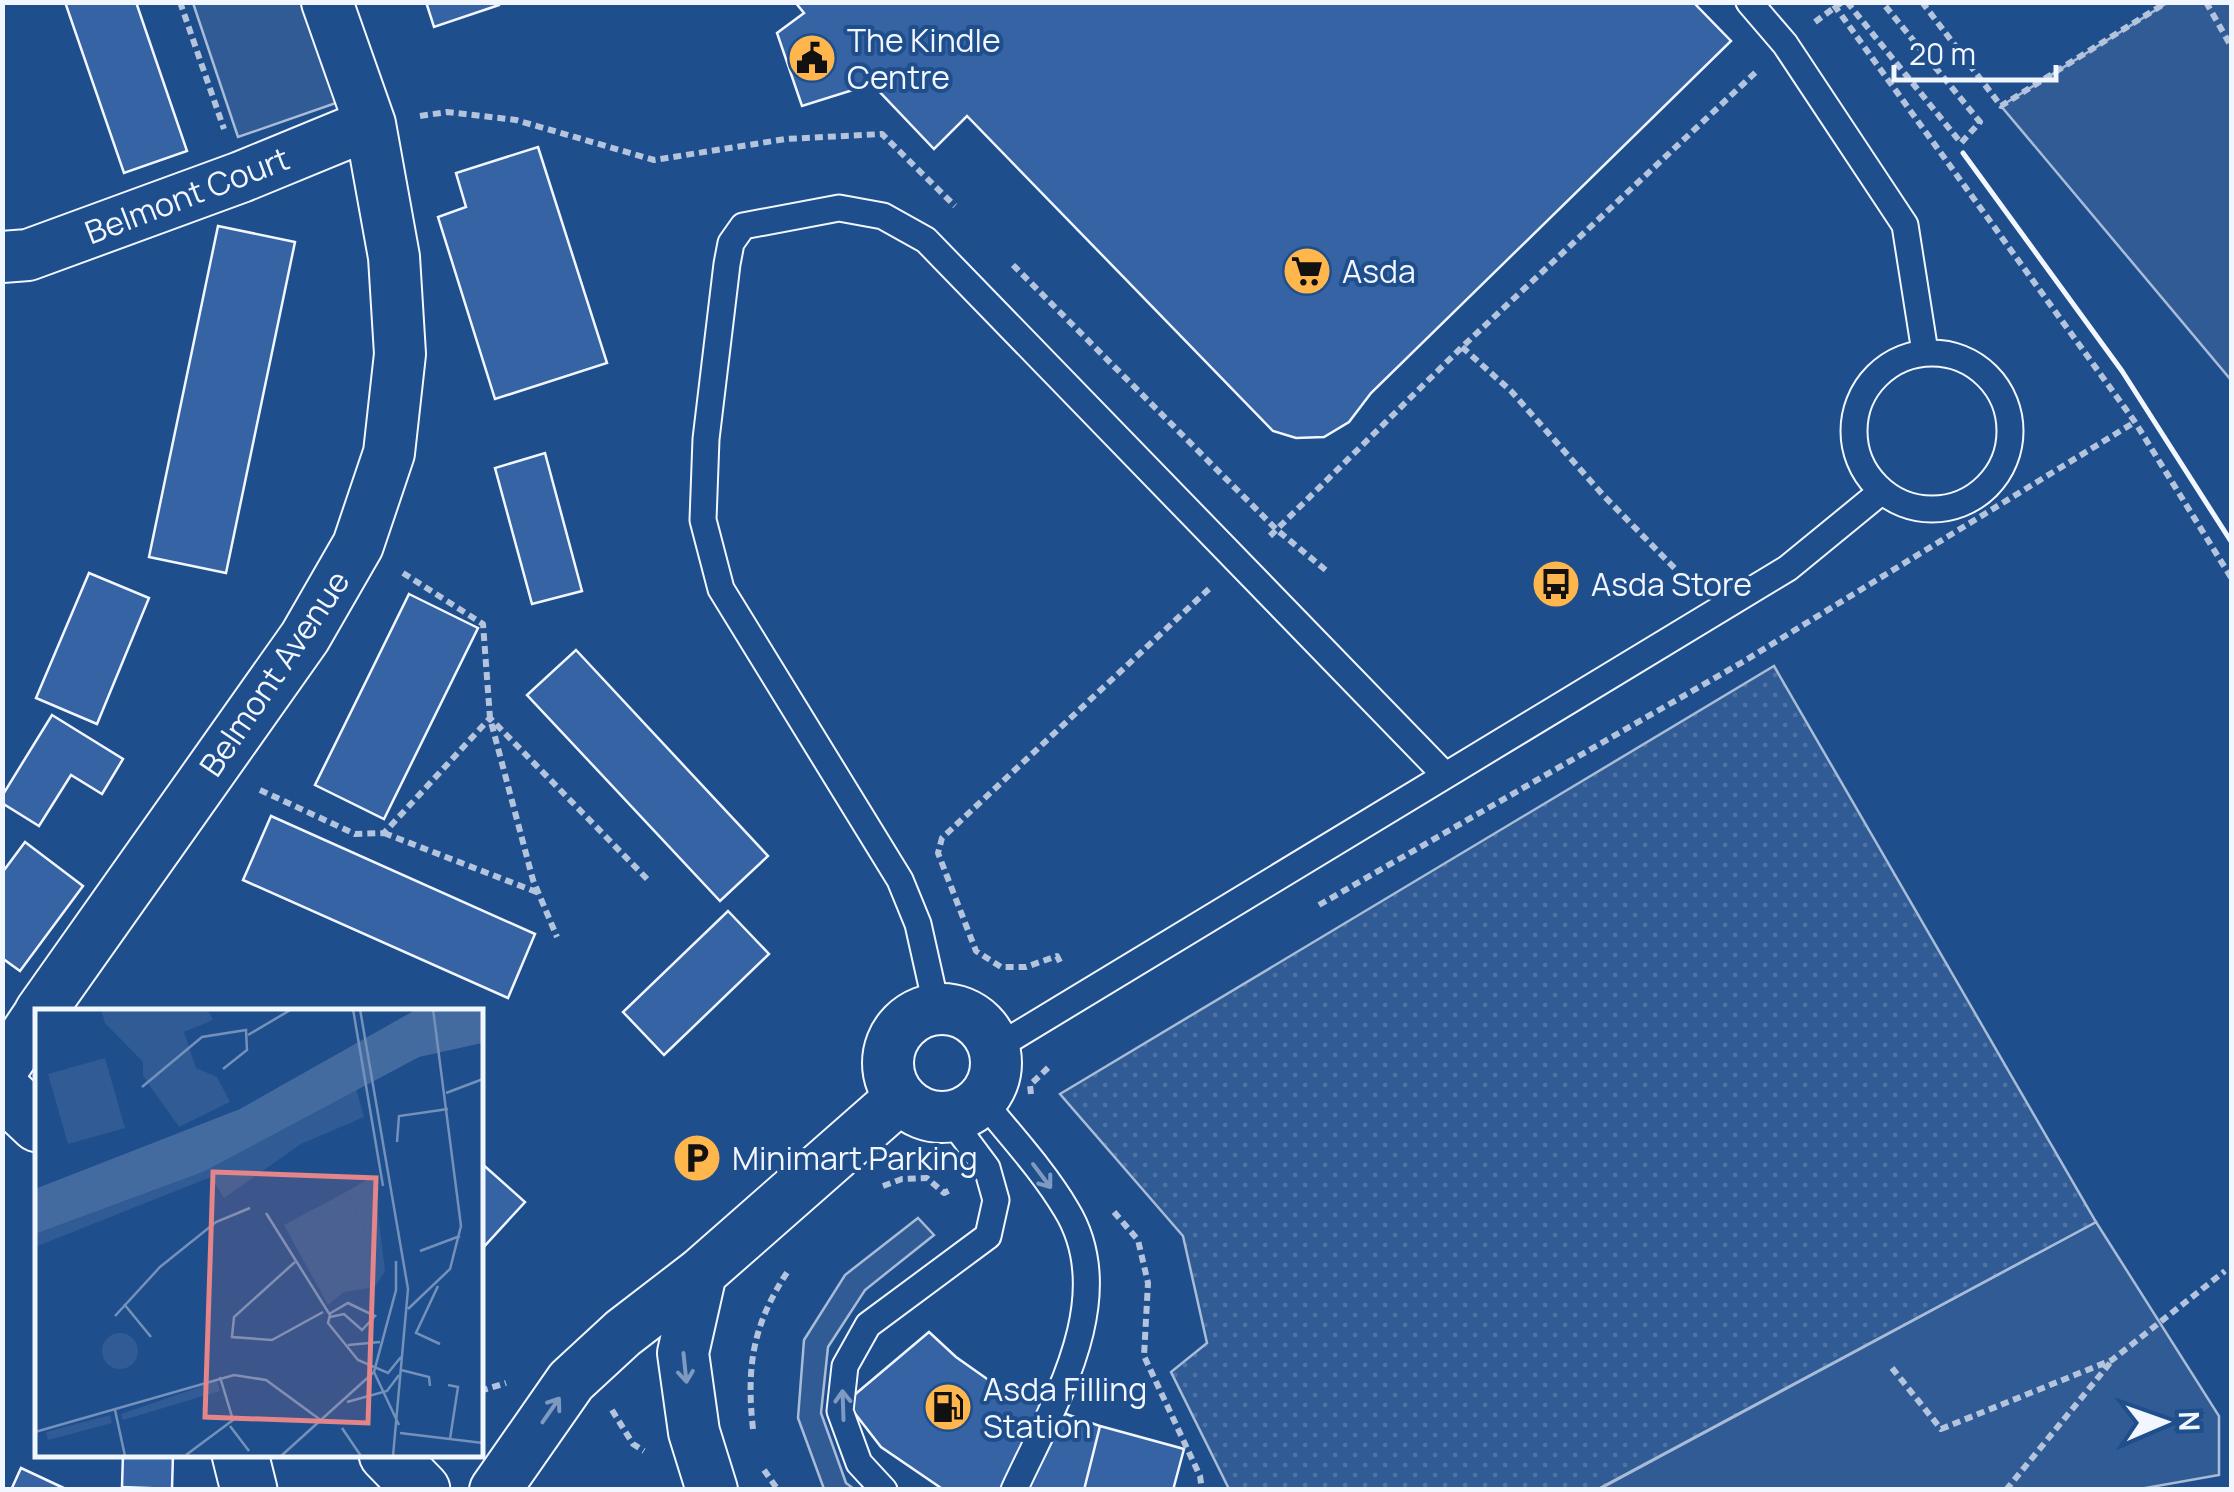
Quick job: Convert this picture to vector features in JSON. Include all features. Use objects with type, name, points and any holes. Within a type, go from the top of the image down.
[{"type":"highway","points":[[2,1090],[35,1121]]},
{"type":"highway","points":[[241,1457],[248,1490]]},
{"type":"highway","points":[[390,1457],[422,1490]]},
{"type":"street","name":"Belmont Avenue","points":[[43,1009],[305,637],[358,545],[388,453],[400,354],[394,257],[370,124],[327,2]]},
{"type":"street","name":"Belmont Court","points":[[2,257],[28,255],[240,178],[370,124]]},
{"type":"street","points":[[938,1009],[973,1018],[994,1048],[996,1067],[992,1084],[966,1108],[931,1116],[914,1110],[900,1098],[888,1070],[893,1039],[904,1024],[938,1009]]},
{"type":"street","name":"Belmont Avenue","points":[[2,1070],[35,1020]]},
{"type":"street","points":[[495,1490],[571,1382],[623,1333],[701,1272],[900,1098]]},
{"type":"street","points":[[701,1272],[683,1354],[694,1432],[710,1482]]},
{"type":"lane","points":[[1749,2],[1785,44],[1906,225],[1925,352]]},
{"type":"lane","points":[[938,1009],[918,924],[900,880],[721,589],[703,520],[706,439],[727,264],[743,226],[838,208],[884,216],[926,240],[1445,775]]},
{"type":"lane","points":[[1925,352],[1953,354],[1977,366],[1996,385],[2008,410],[2010,435],[2006,459],[1974,497],[1952,507],[1927,510],[1903,504],[1882,492],[1866,474],[1856,451],[1853,424],[1860,397],[1877,374],[1899,359],[1925,352]]},
{"type":"lane","points":[[994,1048],[1788,568],[1882,492]]},
{"type":"lane","points":[[884,1490],[859,1463],[840,1411],[845,1366],[868,1325],[988,1236],[996,1200],[966,1108]]},
{"type":"lane","points":[[966,1108],[1068,1212],[1088,1272],[1083,1326],[1059,1391],[1014,1490]]},
{"type":"path","points":[[180,2],[240,178]]},
{"type":"path","points":[[1833,2],[2135,422],[2232,579]]},
{"type":"path","points":[[1847,2],[1961,142],[1980,122],[1882,2]]},
{"type":"path","points":[[1922,2],[2001,106],[2167,2]]},
{"type":"path","points":[[2206,2],[2232,48]]},
{"type":"path","points":[[1081,996],[1056,956],[1026,967],[1002,967],[976,951],[938,853],[942,838],[1238,561],[1278,530],[1462,347],[1785,44]]},
{"type":"path","points":[[370,124],[447,112],[516,120],[654,160],[727,147]]},
{"type":"path","points":[[1462,347],[1511,391],[1603,495],[1689,583],[1742,664]]},
{"type":"path","points":[[1308,911],[1742,664],[2135,422]]},
{"type":"path","points":[[358,545],[483,624],[490,718],[538,894],[557,937]]},
{"type":"path","points":[[384,833],[490,718]]},
{"type":"path","points":[[490,718],[650,882]]},
{"type":"path","points":[[212,768],[356,834],[384,833],[538,894]]},
{"type":"path","points":[[874,1190],[902,1179],[927,1178],[944,1194],[987,1168]]},
{"type":"path","points":[[753,1432],[749,1396],[753,1350],[767,1303],[791,1266]]},
{"type":"path","points":[[2006,1490],[2112,1360],[2225,1272]]},
{"type":"path","points":[[1892,1368],[1941,1430],[2112,1360]]},
{"type":"path","points":[[482,1390],[506,1382],[571,1382],[602,1395],[633,1444],[677,1472],[710,1482],[763,1469],[778,1490]]},
{"type":"shaded area","points":[[193,3],[301,3],[336,103],[238,137]]},
{"type":"shaded area","points":[[2167,3],[2231,3],[2231,380],[2001,106]]},
{"type":"shaded area","points":[[1774,666],[2096,1222],[1598,1489],[1229,1489],[1171,1372],[1207,1343],[1183,1236],[1060,1094]]},
{"type":"shaded area","points":[[918,1218],[934,1235],[865,1290],[828,1347],[821,1413],[846,1483],[854,1489],[824,1489],[798,1418],[804,1340],[845,1275]]},
{"type":"shaded area","points":[[2096,1222],[2219,1416],[2219,1475],[2140,1489],[1598,1490]]},
{"type":"building","points":[[65,2],[136,2],[187,151],[124,173]]},
{"type":"building","points":[[426,2],[499,2],[499,5],[434,27]]},
{"type":"building","name":"Asda","points":[[795,2],[1693,2],[1731,41],[1371,393],[1349,422],[1324,437],[1296,438],[1273,431],[967,116],[934,149],[872,84],[802,106],[777,33],[804,13]]},
{"type":"building","points":[[538,147],[607,363],[495,399],[438,217],[466,207],[456,173]]},
{"type":"building","points":[[218,226],[295,242],[226,573],[149,557]]},
{"type":"building","points":[[545,453],[582,591],[532,604],[495,468]]},
{"type":"building","points":[[89,573],[149,598],[97,724],[36,698]]},
{"type":"building","points":[[409,594],[478,628],[384,819],[315,785]]},
{"type":"building","points":[[576,650],[768,856],[720,901],[527,695]]},
{"type":"building","points":[[52,715],[123,759],[102,794],[71,775],[39,826],[2,803],[2,796]]},
{"type":"building","points":[[271,816],[535,934],[508,998],[243,880]]},
{"type":"building","points":[[25,842],[83,886],[20,971],[2,958],[2,873]]},
{"type":"building","points":[[728,911],[769,954],[664,1055],[623,1012]]},
{"type":"building","points":[[482,1164],[525,1202],[482,1249]]},
{"type":"building","name":"Asda Filling Station","points":[[929,1332],[956,1357],[1007,1393],[1100,1426],[1084,1490],[944,1490],[881,1447],[846,1402]]},
{"type":"building","points":[[1100,1426],[1184,1449],[1173,1490],[1084,1490]]},
{"type":"building","points":[[123,1457],[173,1457],[172,1489],[122,1487]]},
{"type":"building","points":[[21,1468],[68,1490],[11,1490]]},
{"type":"wall","points":[[1963,153],[2122,371],[2232,543]]},
{"type":"place","name":"The Kindle Centre","points":[[812,58]]},
{"type":"place","name":"Asda","points":[[1307,271]]},
{"type":"place","name":"Asda Store","points":[[1556,584]]},
{"type":"place","name":"Minimart Parking","points":[[697,1158]]},
{"type":"place","name":"Asda Filling Station","points":[[948,1407]]}]
